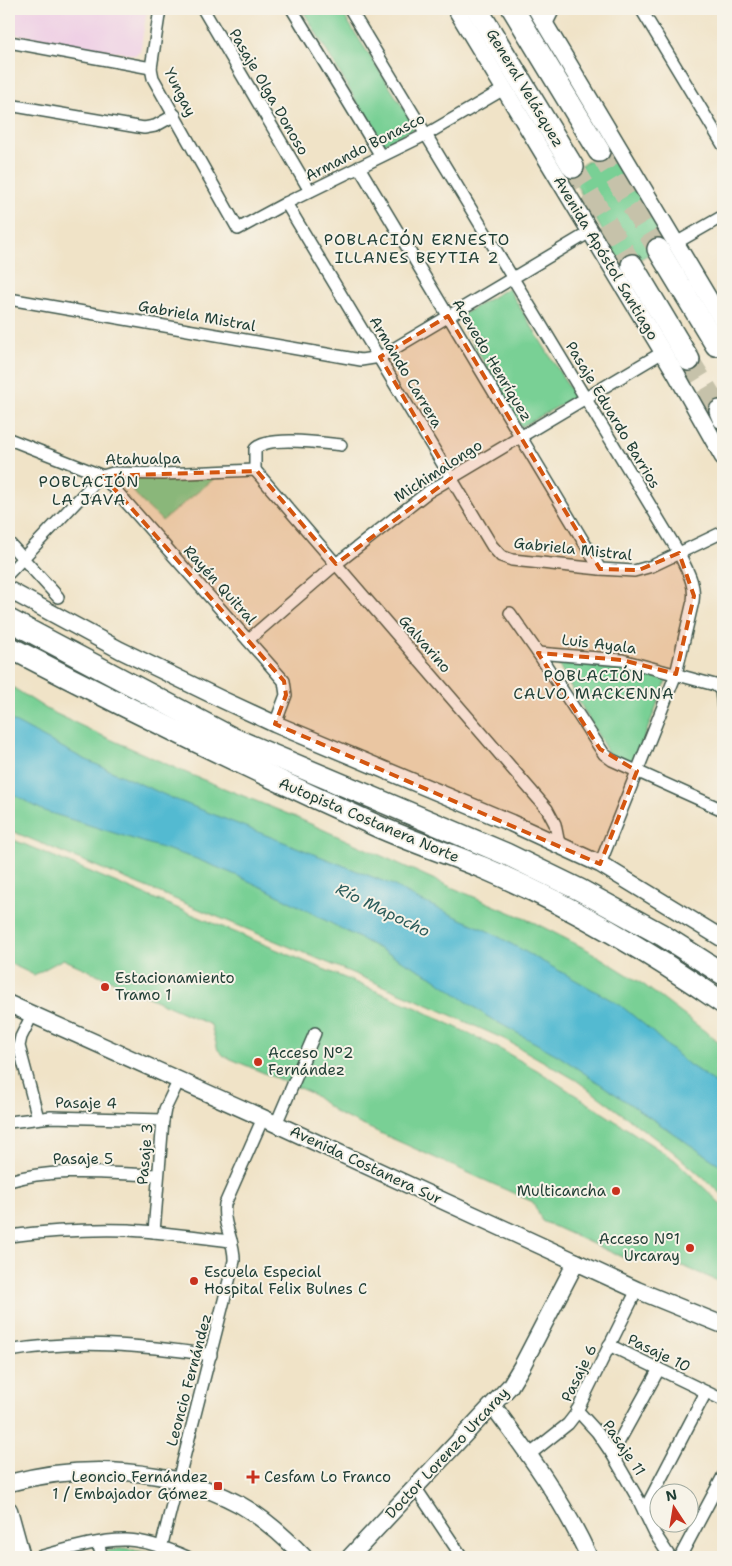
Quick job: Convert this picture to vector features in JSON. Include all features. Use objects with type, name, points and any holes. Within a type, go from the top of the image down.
[{"type":"highway","name":"General Velásquez","points":[[477,9],[573,167]]},
{"type":"highway","name":"General Velásquez","points":[[513,9],[599,151]]},
{"type":"highway","points":[[667,246],[716,345]]},
{"type":"highway","points":[[632,265],[689,360]]},
{"type":"highway","name":"Autopista Costanera Norte","points":[[9,620],[234,739],[506,854],[580,890],[662,935],[723,974]]},
{"type":"highway","name":"Autopista Costanera Norte","points":[[9,647],[122,706],[214,750],[380,827],[485,869],[541,894],[635,944],[723,1003]]},
{"type":"street","points":[[151,68],[160,9]]},
{"type":"street","name":"Pasaje Olga Donoso","points":[[202,9],[310,191]]},
{"type":"street","points":[[292,9],[380,156]]},
{"type":"street","name":"Pasaje Eduardo Barrios","points":[[350,9],[679,553],[692,580],[694,596],[676,674],[600,864]]},
{"type":"street","name":"Avenida Apóstol Santiago","points":[[456,9],[663,352],[723,457]]},
{"type":"street","points":[[536,9],[667,246],[723,322]]},
{"type":"street","points":[[546,25],[554,9]]},
{"type":"street","points":[[641,9],[723,145]]},
{"type":"street","name":"Yungay","points":[[9,42],[151,68],[154,78],[238,229]]},
{"type":"street","name":"Armando Bonasco","points":[[238,229],[286,203],[427,134],[504,88]]},
{"type":"street","points":[[9,104],[144,128],[155,126],[175,116]]},
{"type":"street","name":"Acevedo Henríquez","points":[[359,167],[600,569]]},
{"type":"street","name":"Armando Carrera","points":[[286,203],[492,546],[501,556]]},
{"type":"street","points":[[667,246],[723,216]]},
{"type":"street","points":[[380,357],[590,232]]},
{"type":"street","name":"Gabriela Mistral","points":[[9,299],[361,360],[380,357]]},
{"type":"street","name":"Michimalongo","points":[[248,640],[336,564],[423,496],[663,352]]},
{"type":"street","name":"Atahualpa","points":[[9,438],[103,476],[113,473],[153,474],[255,470]]},
{"type":"street","points":[[255,470],[255,449],[258,445],[299,442],[341,445]]},
{"type":"street","name":"Galvarino","points":[[255,470],[547,809],[555,824],[559,844]]},
{"type":"street","points":[[9,573],[96,481],[103,476]]},
{"type":"street","name":"Rayén Quitral","points":[[103,476],[281,677],[286,686],[286,695],[275,724]]},
{"type":"street","name":"Gabriela Mistral","points":[[501,556],[512,560],[600,569],[639,570],[723,532]]},
{"type":"street","points":[[9,543],[58,597]]},
{"type":"street","points":[[9,590],[129,654],[275,724],[559,844],[600,864],[723,939]]},
{"type":"street","points":[[510,613],[600,749],[612,760],[723,810]]},
{"type":"street","name":"Luis Ayala","points":[[538,653],[622,660],[718,686],[721,690],[723,709]]},
{"type":"street","points":[[689,918],[723,926]]},
{"type":"street","name":"Avenida Costanera Sur","points":[[9,1004],[270,1121],[637,1290],[723,1325]]},
{"type":"street","points":[[32,1015],[21,1037],[19,1046],[38,1118]]},
{"type":"street","name":"Leoncio Fernández","points":[[161,1548],[234,1261],[235,1254],[224,1219],[225,1204],[315,1033]]},
{"type":"street","name":"Pasaje 3","points":[[154,1232],[163,1120],[165,1109],[179,1080]]},
{"type":"street","name":"Pasaje 4","points":[[9,1122],[63,1117],[163,1120]]},
{"type":"street","name":"Pasaje 5","points":[[9,1181],[40,1174],[67,1172],[158,1175]]},
{"type":"street","points":[[9,1236],[80,1230],[129,1230],[231,1241]]},
{"type":"street","name":"Doctor Lorenzo Urcaray","points":[[350,1557],[510,1386],[576,1262]]},
{"type":"street","name":"Pasaje 6","points":[[529,1455],[568,1424],[577,1410],[637,1290]]},
{"type":"street","points":[[9,1351],[46,1346],[104,1343],[158,1347],[211,1355]]},
{"type":"street","name":"Pasaje 10","points":[[609,1345],[723,1400]]},
{"type":"street","points":[[612,1454],[659,1369]]},
{"type":"street","points":[[644,1511],[706,1392]]},
{"type":"street","points":[[493,1406],[529,1455],[572,1521],[589,1557]]},
{"type":"street","name":"Pasaje 11","points":[[577,1410],[597,1432],[612,1454],[655,1534],[670,1557]]},
{"type":"street","points":[[9,1483],[56,1474],[95,1471],[131,1473],[178,1481],[208,1490],[240,1505],[267,1523],[304,1557]]},
{"type":"street","points":[[680,1557],[723,1476]]},
{"type":"street","points":[[415,1487],[462,1557]]},
{"type":"street","points":[[9,1510],[22,1557]]},
{"type":"street","points":[[39,1557],[98,1543],[126,1540],[161,1548],[187,1557]]},
{"type":"street","points":[[98,1543],[102,1557]]},
{"type":"highlighted area","points":[[448,316],[600,569],[639,570],[679,553],[694,596],[676,674],[622,660],[538,653],[600,749],[637,771],[600,864],[275,724],[286,695],[284,681],[103,476],[257,471],[336,564],[451,478],[380,357]]},
{"type":"shaded area","points":[[9,9],[147,9],[140,52],[135,55],[9,33]]},
{"type":"green space","points":[[302,9],[338,9],[343,14],[416,128],[382,145]]},
{"type":"green space","points":[[613,147],[670,241],[624,269],[569,172]]},
{"type":"green space","points":[[508,288],[575,397],[521,427],[458,317]]},
{"type":"green space","points":[[129,478],[215,478],[162,521],[137,496],[130,484]]},
{"type":"green space","points":[[563,660],[612,664],[667,679],[634,764],[619,760],[608,753],[558,664]]},
{"type":"green space","points":[[9,685],[48,710],[103,736],[189,774],[293,816],[535,923],[588,950],[644,985],[723,1045],[723,1195],[671,1150],[576,1080],[504,1039],[417,1000],[9,830]]},
{"type":"green space","points":[[9,838],[417,1008],[498,1048],[537,1070],[675,1160],[723,1206],[723,1283],[668,1260],[624,1258],[542,1221],[533,1202],[338,1114],[311,1093],[224,1056],[218,1050],[211,1025],[63,959],[34,975],[9,963]]},
{"type":"green space","points":[[125,1548],[168,1557],[106,1557],[104,1551]]},
{"type":"water","name":"Río Mapocho","points":[[9,719],[82,758],[174,799],[393,885],[417,899],[490,932],[620,1005],[685,1062],[723,1090],[723,1167],[559,1056],[488,1017],[431,976],[268,890],[194,858],[44,811],[9,792]]},
{"type":"tunnel","points":[[599,151],[658,249]]},
{"type":"tunnel","points":[[573,167],[632,265]]},
{"type":"tunnel","points":[[689,360],[720,411]]},
{"type":"place","name":"Estacionamiento Tramo 1","points":[[105,987]]},
{"type":"place","name":"Acceso N°2 Fernández","points":[[258,1062]]},
{"type":"place","name":"Multicancha","points":[[616,1191]]},
{"type":"place","name":"Acceso N°1 Urcaray","points":[[690,1248]]},
{"type":"place","name":"Escuela Especial Hospital Felix Bulnes C","points":[[194,1281]]},
{"type":"place","name":"Cesfam Lo Franco","points":[[253,1477]]},
{"type":"place","name":"Leoncio Fernández 1 / Embajador Gómez","points":[[218,1486]]},
{"type":"district","name":"POBLACIÓN ERNESTO ILLANES BEYTIA 2","points":[[417,248]]},
{"type":"district","name":"POBLACIÓN LA JAVA","points":[[89,490]]},
{"type":"district","name":"POBLACIÓN CALVO MACKENNA","points":[[594,684]]}]
